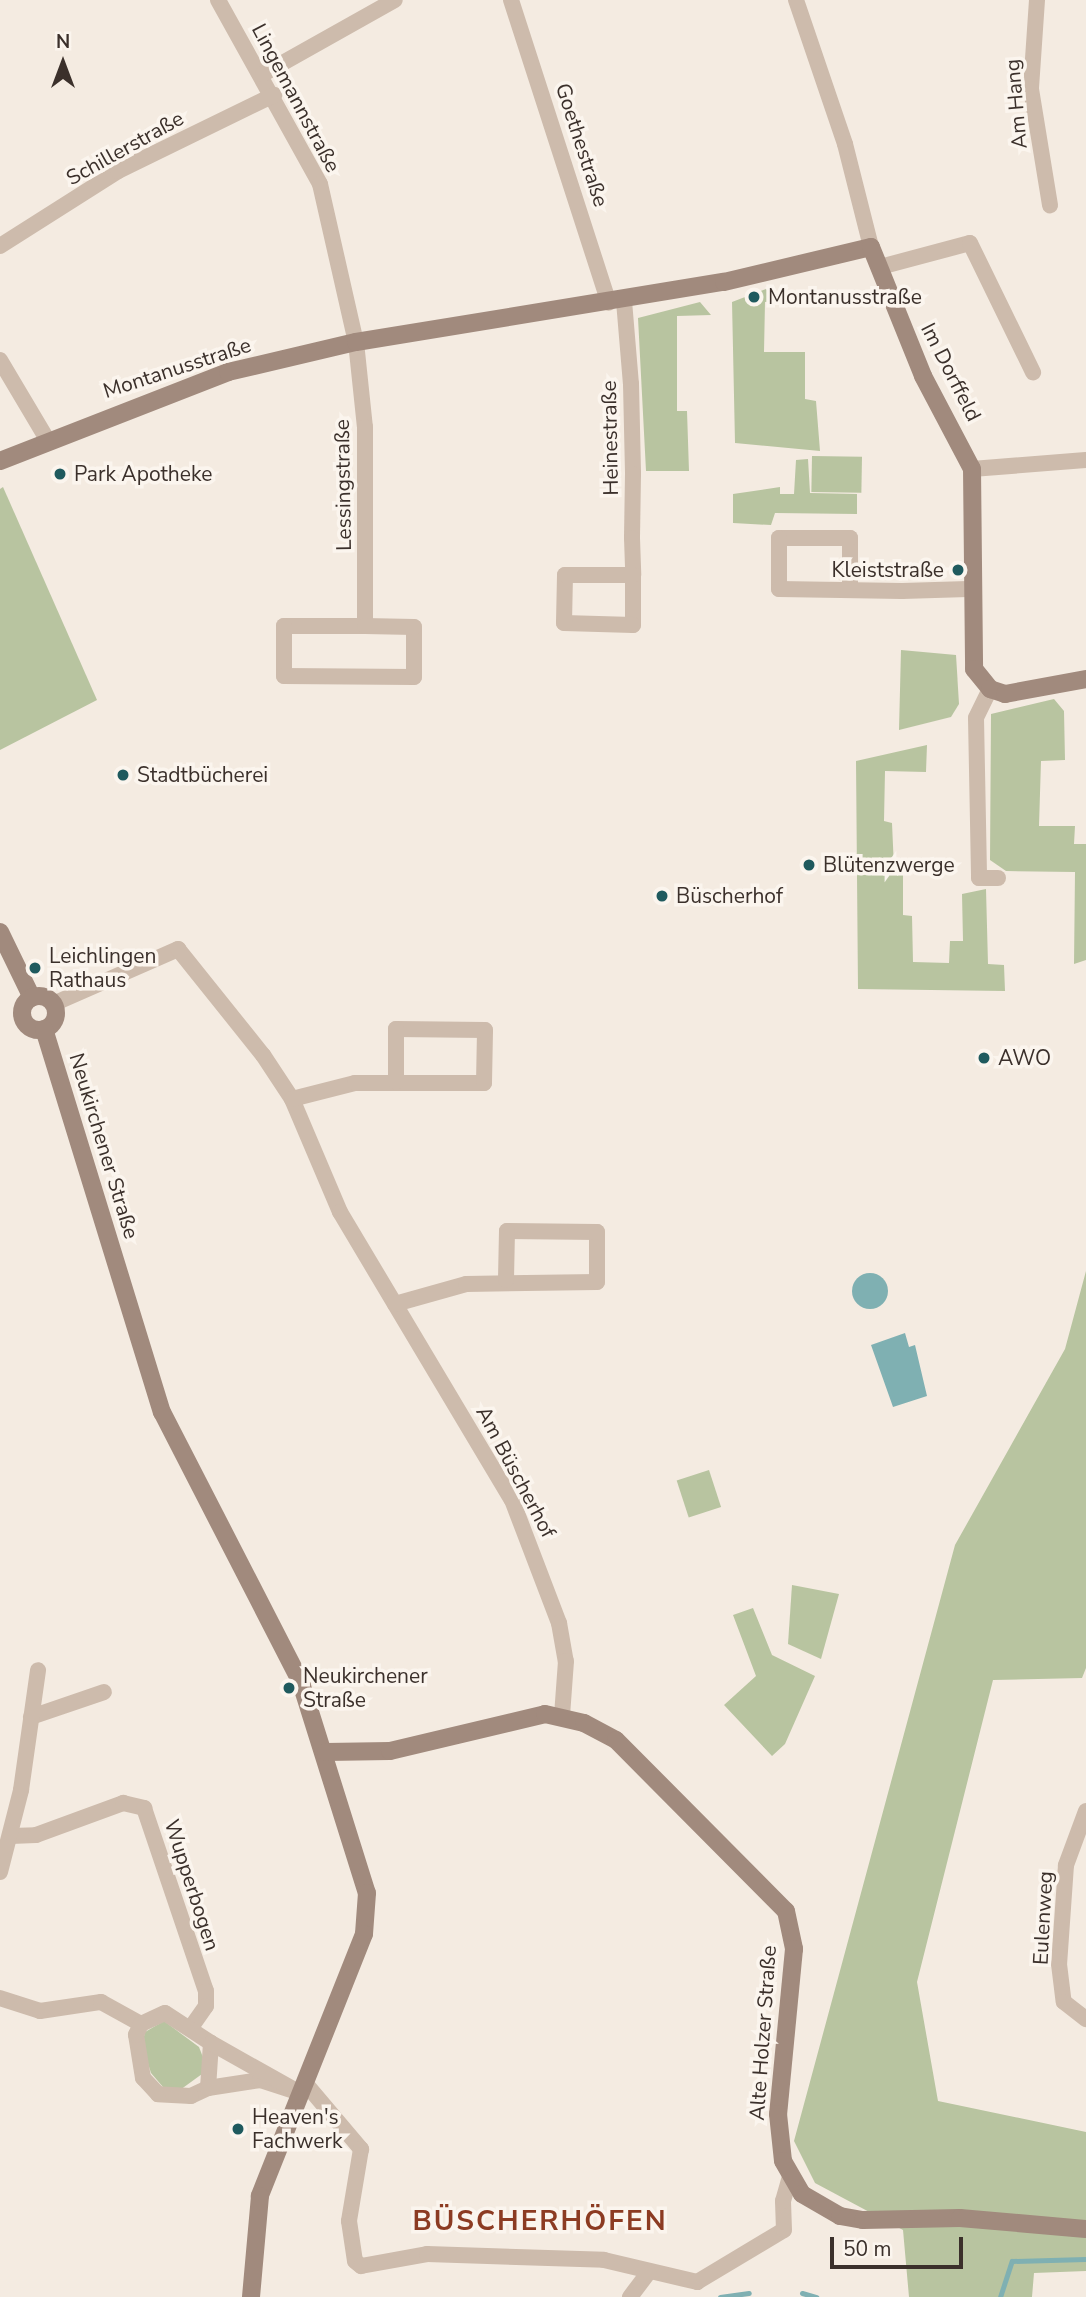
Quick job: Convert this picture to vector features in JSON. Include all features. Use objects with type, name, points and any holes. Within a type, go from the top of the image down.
[{"type":"street","name":"Lingemannstraße","points":[[218,0],[263,74],[320,184],[356,342]]},
{"type":"street","points":[[263,74],[395,0]]},
{"type":"street","name":"Goethestraße","points":[[511,0],[616,302]]},
{"type":"street","name":"Im Dorffeld","points":[[796,0],[845,144],[871,247],[912,351],[972,469],[968,589],[970,655],[990,689]]},
{"type":"street","name":"Am Hang","points":[[1037,0],[1031,89],[1050,205]]},
{"type":"street","name":"Schillerstraße","points":[[0,246],[118,171],[274,95]]},
{"type":"street","points":[[880,267],[970,243],[1033,372]]},
{"type":"street","name":"Montanusstraße","points":[[0,461],[47,439],[228,372],[356,342],[616,302],[871,247]]},
{"type":"street","name":"Heinestraße","points":[[616,302],[633,575],[633,625],[564,623],[565,575],[633,575]]},
{"type":"street","name":"Lessingstraße","points":[[356,342],[365,427],[365,626]]},
{"type":"street","points":[[0,360],[47,439]]},
{"type":"street","points":[[972,469],[1086,460]]},
{"type":"street","points":[[850,590],[850,538],[779,538],[779,589],[850,590],[968,589]]},
{"type":"street","points":[[284,626],[365,626],[414,627],[414,677],[284,676],[284,626]]},
{"type":"street","points":[[998,878],[979,878],[976,718],[990,689],[1019,694],[1086,679]]},
{"type":"street","points":[[0,932],[32,998],[53,1004],[54,1021],[44,1029],[24,1021],[22,1009],[32,998]]},
{"type":"street","name":"Am Büscherhof","points":[[53,1004],[177,949],[207,979],[292,1099],[340,1212],[512,1500],[536,1553],[566,1661],[562,1715]]},
{"type":"street","name":"Neukirchener Straße","points":[[44,1029],[162,1412],[301,1683],[326,1752],[369,1914],[260,2196],[251,2297]]},
{"type":"street","points":[[292,1099],[321,1088],[396,1082],[484,1083],[485,1030],[396,1029],[396,1082]]},
{"type":"street","points":[[395,1304],[506,1280],[597,1282],[597,1232],[507,1231],[506,1280]]},
{"type":"street","points":[[0,1872],[10,1836],[38,1670]]},
{"type":"street","points":[[32,1717],[104,1692]]},
{"type":"street","name":"Alte Holzer Straße","points":[[326,1752],[390,1751],[520,1716],[562,1715],[616,1740],[786,1911],[794,1949],[778,2114],[790,2177]]},
{"type":"street","name":"Wupperbogen","points":[[10,1836],[36,1835],[123,1803],[144,1808],[206,1992],[206,2006],[192,2026]]},
{"type":"street","name":"Eulenweg","points":[[1086,1811],[1066,1865],[1059,1964],[1064,2002],[1086,2019]]},
{"type":"street","points":[[0,1997],[40,2011],[101,2001],[141,2024]]},
{"type":"street","points":[[141,2024],[165,2013],[192,2026],[211,2043],[303,2088],[361,2149],[349,2221],[355,2261],[361,2266],[427,2254],[604,2260],[697,2282],[775,2238],[784,2230],[790,2177]]},
{"type":"street","points":[[141,2024],[135,2050],[150,2088],[174,2098],[208,2088],[260,2080],[303,2088]]},
{"type":"street","points":[[208,2088],[211,2043]]},
{"type":"street","points":[[790,2177],[819,2206],[863,2220],[960,2218],[1086,2229]]},
{"type":"street","points":[[630,2297],[649,2272]]},
{"type":"green space","points":[[766,289],[778,301],[765,302],[764,352],[805,352],[805,399],[816,401],[820,451],[735,443],[732,302]]},
{"type":"green space","points":[[700,302],[711,315],[677,316],[677,411],[687,411],[689,471],[646,471],[638,318]]},
{"type":"green space","points":[[812,456],[862,457],[861,493],[811,492]]},
{"type":"green space","points":[[808,459],[810,493],[857,494],[857,514],[775,513],[771,525],[733,523],[733,494],[780,487],[780,494],[794,494],[796,460]]},
{"type":"green space","points":[[3,487],[97,700],[0,750],[0,489]]},
{"type":"green space","points":[[901,650],[956,655],[959,704],[951,717],[899,730]]},
{"type":"green space","points":[[1054,699],[1064,711],[1065,760],[1041,761],[1039,826],[1075,826],[1074,844],[1086,844],[1086,960],[1074,964],[1075,872],[1006,871],[990,860],[991,714]]},
{"type":"green space","points":[[927,745],[926,772],[885,771],[884,821],[892,823],[894,868],[903,869],[903,915],[912,916],[913,962],[949,963],[950,941],[963,941],[962,894],[986,889],[988,964],[1004,965],[1005,991],[858,989],[856,761]]},
{"type":"green space","points":[[1086,1271],[1086,1668],[1082,1678],[993,1680],[917,1982],[938,2101],[1086,2132],[1086,2271],[1034,2273],[1032,2297],[909,2297],[903,2230],[815,2183],[794,2141],[955,1545],[1065,1349]]},
{"type":"green space","points":[[709,1470],[721,1507],[689,1518],[677,1481]]},
{"type":"green space","points":[[792,1585],[839,1594],[821,1659],[788,1644]]},
{"type":"green space","points":[[753,1608],[772,1655],[815,1676],[785,1744],[772,1756],[724,1705],[756,1676],[733,1615]]},
{"type":"green space","points":[[164,2021],[199,2047],[204,2060],[202,2074],[180,2090],[163,2087],[151,2073],[142,2045],[145,2032]]},
{"type":"water","points":[[870,1273],[883,1278],[888,1291],[883,1304],[870,1309],[857,1304],[852,1291],[857,1278]]},
{"type":"water","points":[[905,1333],[909,1347],[915,1345],[927,1396],[893,1407],[871,1345]]},
{"type":"waterway","points":[[1000,2297],[1012,2261],[1086,2259]]},
{"type":"waterway","points":[[720,2297],[749,2293]]},
{"type":"waterway","points":[[802,2293],[816,2297]]},
{"type":"place","name":"Montanusstraße","points":[[754,297]]},
{"type":"place","name":"Park Apotheke","points":[[60,474]]},
{"type":"place","name":"Kleiststraße","points":[[958,570]]},
{"type":"place","name":"Stadtbücherei","points":[[123,775]]},
{"type":"place","name":"Blütenzwerge","points":[[809,865]]},
{"type":"place","name":"Büscherhof","points":[[662,896]]},
{"type":"place","name":"Leichlingen Rathaus","points":[[35,968]]},
{"type":"place","name":"AWO","points":[[984,1058]]},
{"type":"place","name":"Neukirchener Straße","points":[[289,1688]]},
{"type":"place","name":"Heaven's Fachwerk","points":[[238,2129]]},
{"type":"district","name":"BÜSCHERHÖFEN","points":[[540,2221]]}]
